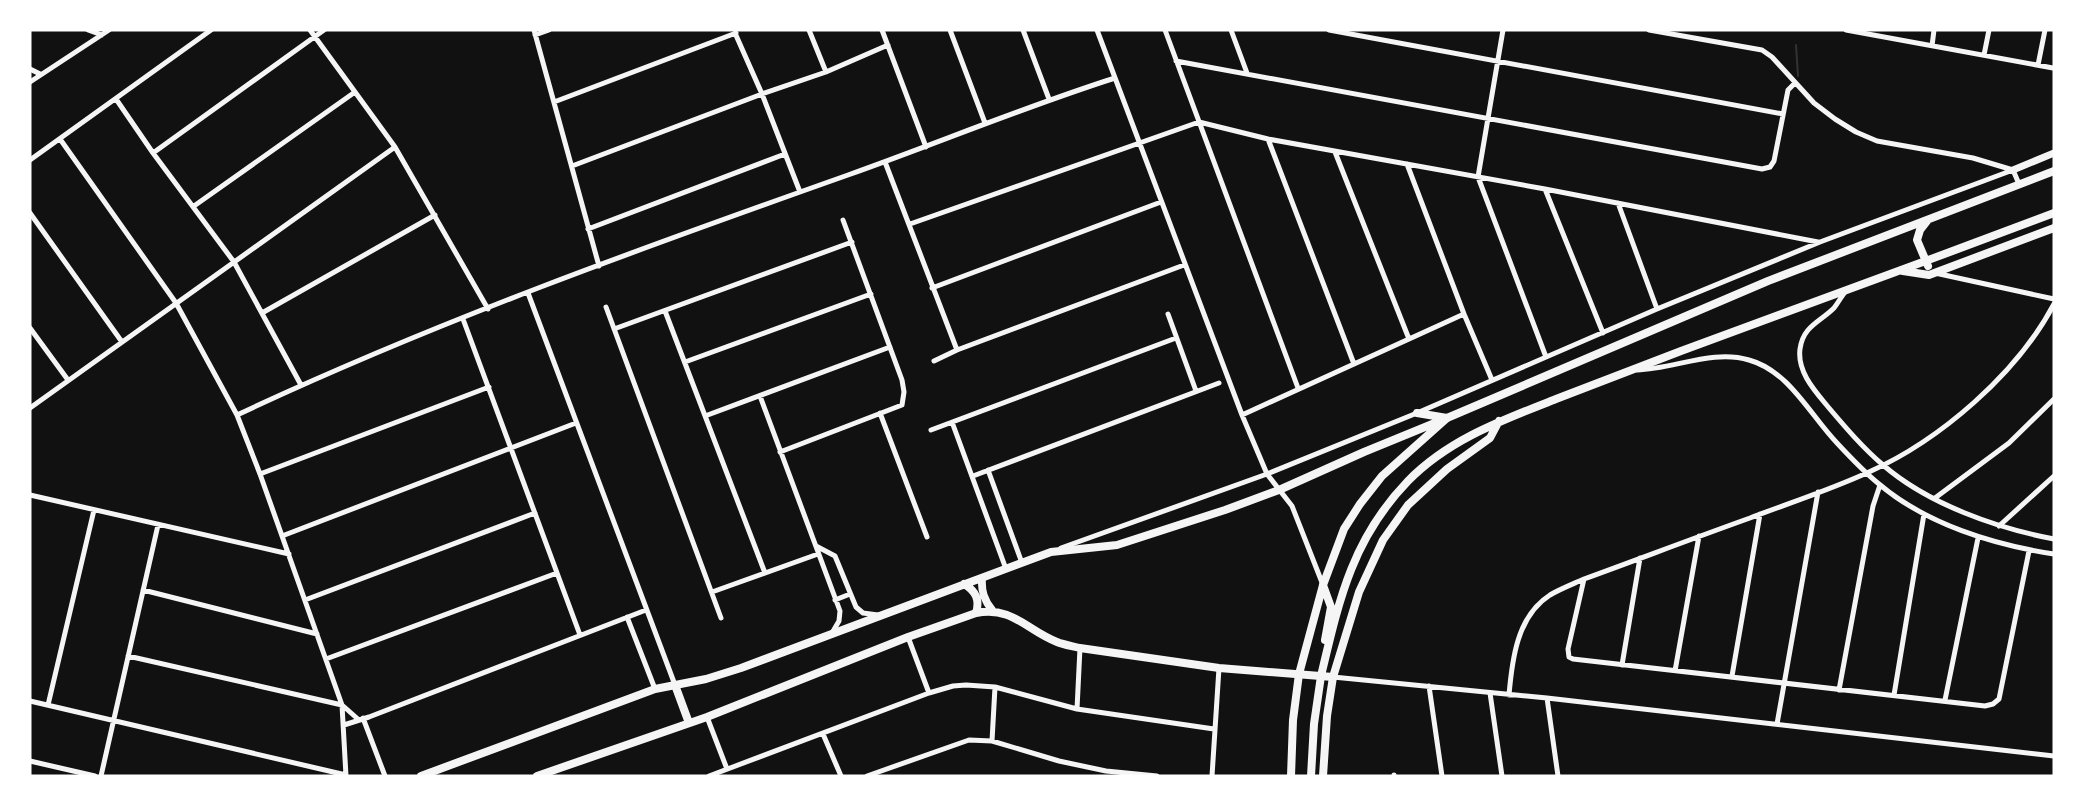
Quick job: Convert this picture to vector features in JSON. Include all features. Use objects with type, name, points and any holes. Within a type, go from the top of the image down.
[{"type":"main road","points":[[421,776],[655,689],[706,679],[740,669],[1051,552],[1117,544],[1225,510],[1279,490],[1768,282],[2054,171]]},
{"type":"main road","points":[[1311,776],[1315,716],[1321,676],[1345,581],[1372,526],[1392,498],[1430,460],[1498,421],[2054,213]]},
{"type":"main road","points":[[1929,219],[1918,235],[1918,244],[1925,261],[1935,273]]},
{"type":"main road","points":[[1899,271],[1929,275],[2054,228]]},
{"type":"main road","points":[[1417,413],[1447,418]]},
{"type":"main road","points":[[1291,776],[1293,720],[1299,674],[1323,585],[1344,530],[1373,487],[1399,459],[1447,418]]},
{"type":"main road","points":[[1323,776],[1327,716],[1333,677],[1359,592],[1383,540],[1421,491],[1490,438],[1498,421]]},
{"type":"main road","points":[[982,578],[982,592],[992,610]]},
{"type":"main road","points":[[964,584],[976,596],[978,606],[976,613]]},
{"type":"main road","points":[[1323,585],[1332,607],[1326,633],[1328,646]]},
{"type":"main road","points":[[537,776],[707,717],[908,637],[976,613],[992,610],[1007,613],[1058,643],[1080,648],[1219,668],[1333,677]]},
{"type":"main road","points":[[675,685],[689,723]]},
{"type":"street","points":[[88,30],[102,35]]},
{"type":"street","points":[[30,82],[109,30]]},
{"type":"street","points":[[30,160],[212,30]]},
{"type":"street","points":[[310,30],[395,147],[488,309]]},
{"type":"street","points":[[153,153],[324,30]]},
{"type":"street","points":[[549,30],[535,32],[598,266]]},
{"type":"street","points":[[809,30],[825,72]]},
{"type":"street","points":[[882,30],[926,147]]},
{"type":"street","points":[[950,30],[985,123]]},
{"type":"street","points":[[1023,30],[1050,99]]},
{"type":"street","points":[[1097,30],[1242,415],[1267,474],[1292,506],[1323,585]]},
{"type":"street","points":[[1165,30],[1299,388]]},
{"type":"street","points":[[1232,30],[1248,73]]},
{"type":"street","points":[[1329,30],[1783,114]]},
{"type":"street","points":[[1503,30],[1478,177],[1546,357]]},
{"type":"street","points":[[1649,30],[1762,50],[1772,57],[1814,103],[1833,118],[1867,137],[1893,144],[1973,158],[2013,170],[2019,183]]},
{"type":"street","points":[[1845,30],[1879,33],[1932,46],[2053,68]]},
{"type":"street","points":[[1932,46],[1935,30]]},
{"type":"street","points":[[1984,56],[1989,30]]},
{"type":"street","points":[[2038,65],[2045,30]]},
{"type":"street","points":[[554,102],[735,32],[800,192]]},
{"type":"street","points":[[572,166],[825,72],[888,45]]},
{"type":"street","points":[[1176,61],[1762,168],[1770,167],[1774,161],[1788,90],[1795,83]]},
{"type":"street","points":[[30,69],[40,74]]},
{"type":"street","points":[[237,415],[301,385],[598,266],[926,147],[1050,99],[1115,78]]},
{"type":"street","points":[[194,206],[355,92]]},
{"type":"street","points":[[116,99],[234,262],[301,385]]},
{"type":"street","points":[[910,224],[1199,122],[1335,152],[1545,189],[1820,242]]},
{"type":"street","points":[[30,701],[346,775],[342,705],[237,415],[176,303],[60,139]]},
{"type":"street","points":[[1268,139],[1354,363]]},
{"type":"street","points":[[30,408],[395,147]]},
{"type":"street","points":[[1335,152],[1409,339]]},
{"type":"street","points":[[1051,552],[1267,474],[1820,242],[2054,153]]},
{"type":"street","points":[[588,229],[785,154]]},
{"type":"street","points":[[885,162],[957,350]]},
{"type":"street","points":[[1407,164],[1464,314],[1492,380]]},
{"type":"street","points":[[1545,189],[1603,333]]},
{"type":"street","points":[[932,288],[1161,202]]},
{"type":"street","points":[[1618,203],[1658,309]]},
{"type":"street","points":[[30,213],[122,342]]},
{"type":"street","points":[[262,313],[435,215]]},
{"type":"street","points":[[780,452],[902,405],[904,386],[843,220]]},
{"type":"street","points":[[614,329],[852,242]]},
{"type":"street","points":[[933,361],[1184,265]]},
{"type":"street","points":[[1935,273],[2054,298]]},
{"type":"street","points":[[1846,291],[1834,307],[1806,331],[1800,349],[1800,360],[1806,378],[1824,402],[1852,435],[1883,465],[1904,481],[1967,515],[1999,526],[2054,539]]},
{"type":"street","points":[[528,293],[675,685]]},
{"type":"street","points":[[685,362],[870,294]]},
{"type":"street","points":[[1509,695],[1516,647],[1521,631],[1539,604],[1550,595],[1584,579],[1868,473],[1883,465],[1936,432],[1973,403],[2022,350],[2054,304]]},
{"type":"street","points":[[606,308],[721,618]]},
{"type":"street","points":[[665,310],[765,573]]},
{"type":"street","points":[[1168,314],[1197,391]]},
{"type":"street","points":[[1242,415],[1464,314]]},
{"type":"street","points":[[463,319],[580,635]]},
{"type":"street","points":[[30,328],[68,380]]},
{"type":"street","points":[[931,430],[1176,338]]},
{"type":"street","points":[[705,416],[890,347]]},
{"type":"street","points":[[1630,370],[1655,369],[1714,357],[1748,359],[1762,364],[1784,381],[1835,441],[1880,485],[1924,514],[1978,538],[2054,555]]},
{"type":"street","points":[[972,476],[1219,383]]},
{"type":"street","points":[[260,474],[489,387]]},
{"type":"street","points":[[760,396],[836,600],[840,618],[831,634]]},
{"type":"street","points":[[1935,498],[2002,449],[2053,403]]},
{"type":"street","points":[[880,413],[927,537]]},
{"type":"street","points":[[952,422],[1006,569]]},
{"type":"street","points":[[282,536],[576,423]]},
{"type":"street","points":[[988,470],[1022,563]]},
{"type":"street","points":[[1999,526],[2054,476]]},
{"type":"street","points":[[1839,690],[1873,506],[1880,485]]},
{"type":"street","points":[[1777,724],[1818,492]]},
{"type":"street","points":[[30,495],[289,554]]},
{"type":"street","points":[[48,705],[94,510]]},
{"type":"street","points":[[305,600],[535,513]]},
{"type":"street","points":[[1732,676],[1760,514]]},
{"type":"street","points":[[1893,695],[1924,514]]},
{"type":"street","points":[[101,776],[158,525]]},
{"type":"street","points":[[1675,671],[1699,536]]},
{"type":"street","points":[[1945,700],[1978,538]]},
{"type":"street","points":[[814,545],[821,551],[835,556],[856,607],[860,611],[882,615]]},
{"type":"street","points":[[1584,579],[1568,649],[1569,657],[1578,661],[1732,676],[1985,706],[1999,699],[2029,551]]},
{"type":"street","points":[[712,592],[818,554]]},
{"type":"street","points":[[1622,666],[1640,558]]},
{"type":"street","points":[[326,659],[557,573]]},
{"type":"street","points":[[143,590],[317,634]]},
{"type":"street","points":[[836,600],[850,594]]},
{"type":"street","points":[[344,725],[646,610]]},
{"type":"street","points":[[627,617],[655,689]]},
{"type":"street","points":[[908,637],[929,693]]},
{"type":"street","points":[[1077,709],[1080,648]]},
{"type":"street","points":[[128,656],[342,705],[361,719],[385,776]]},
{"type":"street","points":[[1212,776],[1219,668]]},
{"type":"street","points":[[1333,677],[1547,698],[2054,756]]},
{"type":"street","points":[[709,776],[953,686],[995,687],[1077,709],[1214,729]]},
{"type":"street","points":[[1429,686],[1442,776]]},
{"type":"street","points":[[992,741],[995,687]]},
{"type":"street","points":[[1490,693],[1502,776]]},
{"type":"street","points":[[1547,698],[1558,776]]},
{"type":"street","points":[[707,717],[727,769]]},
{"type":"street","points":[[823,734],[840,776]]},
{"type":"street","points":[[867,776],[963,741],[992,741],[1106,773],[1157,776]]},
{"type":"street","points":[[30,761],[94,776]]},
{"type":"waterway","points":[[1796,45],[1798,76]]}]
